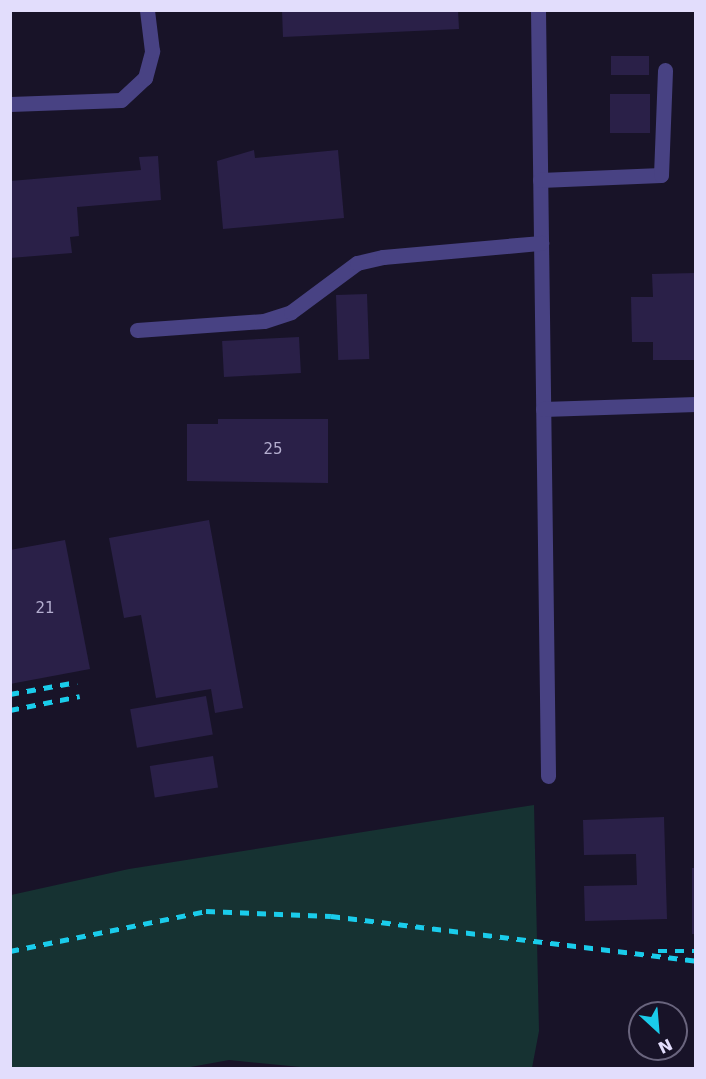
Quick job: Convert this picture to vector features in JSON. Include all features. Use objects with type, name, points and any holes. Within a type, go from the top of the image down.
[{"type":"street","points":[[10,104],[84,105],[121,100],[145,78],[152,51],[147,10]]},
{"type":"street","points":[[538,10],[548,776]]},
{"type":"street","points":[[540,180],[661,175],[665,70]]},
{"type":"street","points":[[137,330],[264,321],[291,312],[357,263],[382,257],[541,243]]},
{"type":"street","points":[[543,409],[696,404]]},
{"type":"green space","points":[[534,805],[539,1031],[532,1068],[311,1068],[229,1060],[185,1068],[11,1068],[11,895],[129,869]]},
{"type":"building","points":[[282,10],[458,10],[459,29],[283,37]]},
{"type":"building","points":[[611,56],[649,56],[649,75],[611,75]]},
{"type":"building","points":[[610,94],[650,94],[650,133],[610,133]]},
{"type":"building","points":[[254,150],[255,158],[338,150],[344,218],[223,229],[217,161]]},
{"type":"building","points":[[158,156],[161,200],[77,207],[79,236],[70,237],[72,253],[10,258],[10,181],[141,170],[139,157]]},
{"type":"building","points":[[696,273],[696,360],[653,360],[653,342],[632,342],[631,297],[653,297],[652,274]]},
{"type":"building","points":[[367,294],[369,359],[338,360],[336,295]]},
{"type":"building","points":[[299,337],[301,373],[224,377],[222,341]]},
{"type":"building","points":[[218,419],[328,419],[328,483],[187,481],[187,424],[218,424]]},
{"type":"building","points":[[209,520],[243,708],[215,713],[211,689],[156,698],[141,615],[124,618],[109,538]]},
{"type":"building","points":[[65,540],[90,669],[10,684],[10,550]]},
{"type":"building","points":[[206,696],[213,734],[137,748],[130,709]]},
{"type":"building","points":[[213,756],[218,788],[155,798],[150,766]]},
{"type":"building","points":[[664,817],[667,919],[585,921],[584,886],[637,885],[636,854],[584,855],[583,820]]},
{"type":"building","points":[[692,868],[696,868],[696,934],[692,934]]},
{"type":"railway","points":[[10,694],[77,682]]},
{"type":"railway","points":[[10,710],[80,696]]},
{"type":"railway","points":[[10,951],[206,911],[331,916],[696,961]]},
{"type":"railway","points":[[658,951],[696,951]]}]
